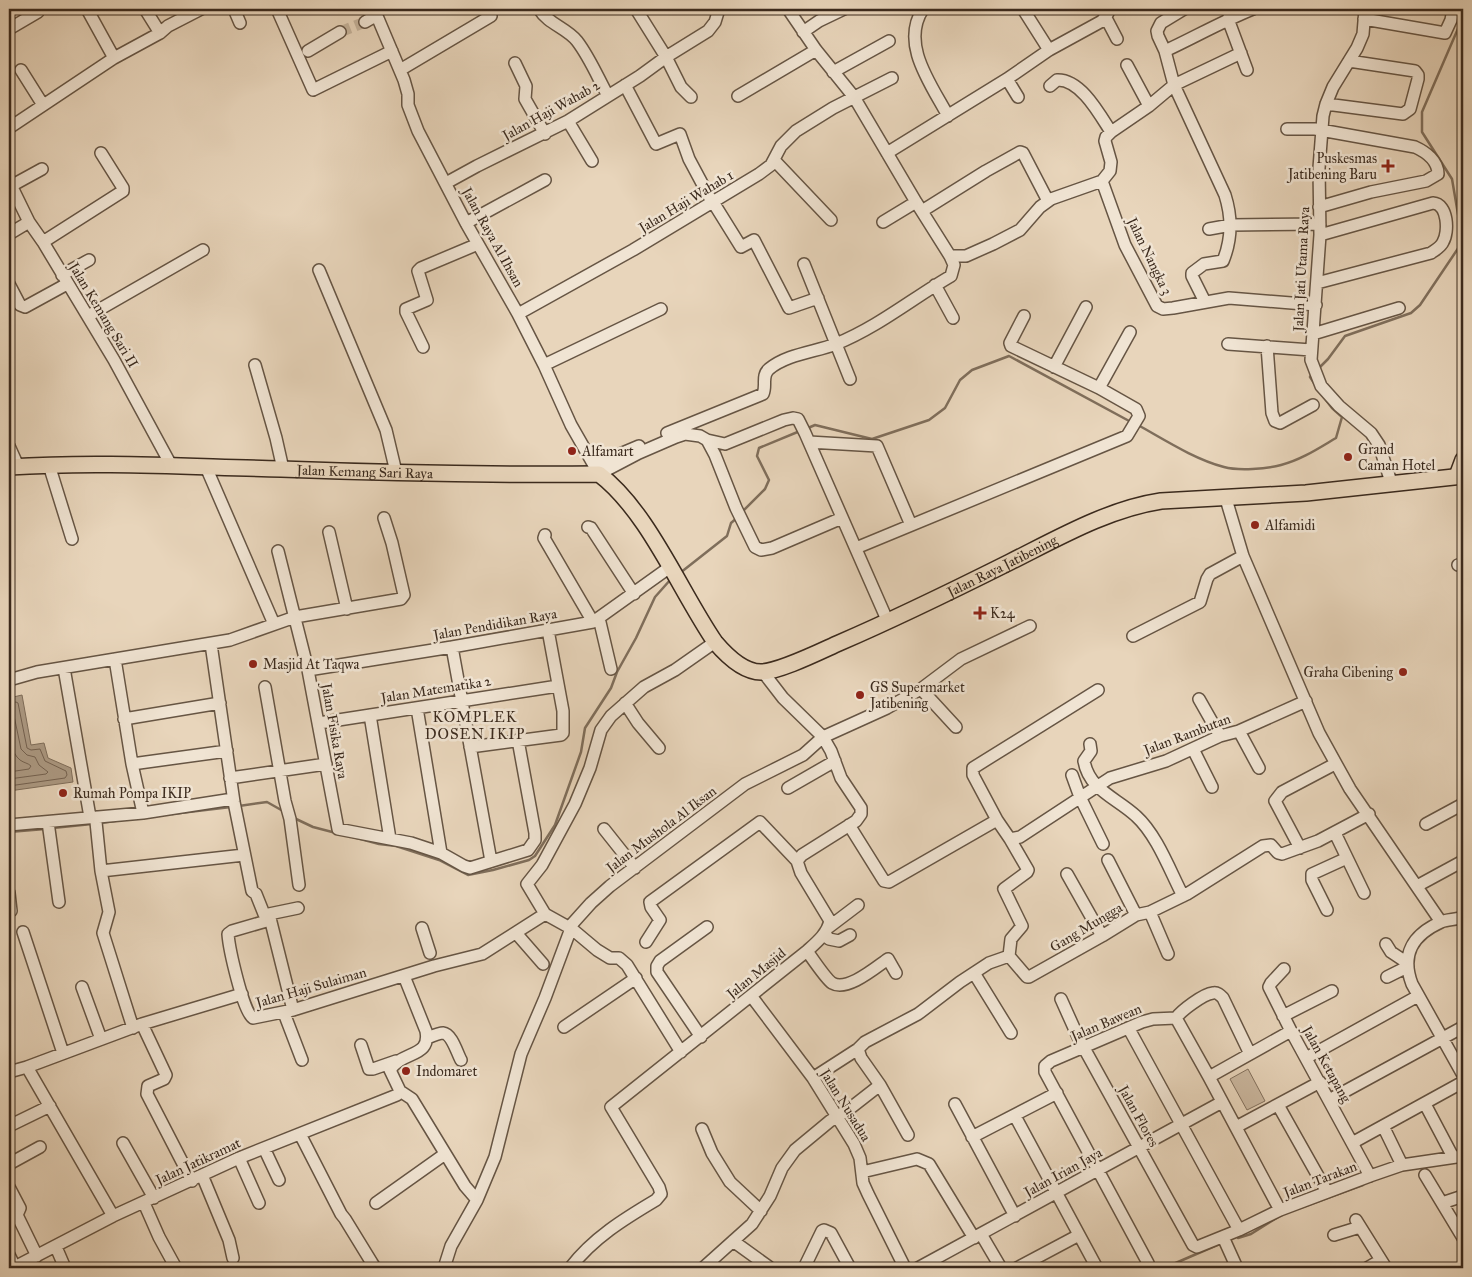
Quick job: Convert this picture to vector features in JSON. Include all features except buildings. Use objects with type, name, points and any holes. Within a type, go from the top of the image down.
[{"type":"main road","points":[[1460,476],[1463,460]]},
{"type":"main road","name":"Jalan Kemang Sari Raya","points":[[13,467],[141,464],[282,470],[508,475],[597,470]]},
{"type":"main road","points":[[597,470],[635,512],[714,642],[725,654],[742,666],[754,671],[763,672]]},
{"type":"main road","name":"Jalan Raya Jatibening","points":[[763,672],[808,656],[888,622],[1060,537],[1117,513],[1145,504],[1161,501],[1226,499],[1338,490],[1391,482],[1460,476]]},
{"type":"street","points":[[87,9],[114,58]]},
{"type":"street","points":[[145,9],[160,33]]},
{"type":"street","points":[[9,128],[114,58],[201,9]]},
{"type":"street","points":[[234,9],[240,23]]},
{"type":"street","points":[[277,9],[313,90],[392,50]]},
{"type":"street","points":[[539,9],[544,17],[570,34],[578,42],[608,96]]},
{"type":"street","points":[[636,9],[666,57],[681,87],[691,97]]},
{"type":"street","name":"Jalan Haji Wahab 2","points":[[446,183],[476,166],[545,134],[640,76],[708,31],[719,9]]},
{"type":"street","points":[[597,470],[699,420],[763,394],[765,389],[764,377],[768,370],[782,362],[836,344],[887,318],[951,276],[954,271],[954,265],[950,256],[854,97],[816,50],[788,9]]},
{"type":"street","points":[[804,32],[819,21],[844,9]]},
{"type":"street","points":[[923,9],[914,31],[914,44],[925,72],[948,116]]},
{"type":"street","points":[[1023,9],[1049,50]]},
{"type":"street","points":[[1184,9],[1161,23],[1157,31],[1158,36],[1166,51],[1174,85],[1225,194],[1231,225],[1229,243],[1223,261],[1204,264],[1192,273],[1205,302]]},
{"type":"street","points":[[1166,51],[1228,19],[1253,9]]},
{"type":"street","points":[[1365,14],[1441,33],[1447,30],[1453,9]]},
{"type":"street","points":[[9,29],[38,12]]},
{"type":"street","points":[[365,22],[375,12]]},
{"type":"street","name":"Jalan Raya Al Ihsan","points":[[375,12],[400,70],[408,94],[408,105],[418,131],[466,223],[518,314],[571,425],[597,470]]},
{"type":"street","points":[[887,153],[1007,79],[1049,50],[1094,26],[1107,13],[1117,39]]},
{"type":"street","name":"Jalan Jati Utama Raya","points":[[1365,14],[1363,34],[1357,48],[1333,87],[1326,104],[1321,130],[1319,168],[1320,230],[1311,355],[1321,386],[1339,406],[1371,433],[1379,445],[1391,482]]},
{"type":"street","points":[[400,70],[491,16]]},
{"type":"street","points":[[1228,19],[1247,70]]},
{"type":"street","points":[[308,51],[340,32]]},
{"type":"street","points":[[833,72],[889,41]]},
{"type":"street","points":[[738,96],[816,50]]},
{"type":"street","points":[[950,256],[966,256],[1020,230],[1040,207],[1052,199],[1102,181],[1110,171],[1111,162],[1105,141],[1110,132],[1148,106],[1174,85],[1241,53]]},
{"type":"street","points":[[1326,104],[1404,114],[1410,109],[1418,79],[1418,75],[1414,71],[1349,61]]},
{"type":"street","points":[[515,63],[526,86],[526,98],[545,134]]},
{"type":"street","points":[[1127,65],[1148,106]]},
{"type":"street","points":[[20,70],[42,105]]},
{"type":"street","name":"Jalan Haji Wahab 1","points":[[518,314],[633,250],[759,174],[771,165],[785,140],[811,120],[892,78]]},
{"type":"street","points":[[1007,79],[1018,97]]},
{"type":"street","points":[[1050,86],[1057,80],[1072,84],[1094,106],[1110,132]]},
{"type":"street","points":[[625,85],[656,144],[680,134],[689,159],[740,247],[754,240],[790,308],[818,298]]},
{"type":"street","points":[[568,121],[592,161]]},
{"type":"street","points":[[1287,129],[1321,130],[1415,147],[1423,150],[1438,169],[1438,174],[1426,181],[1371,192],[1319,207]]},
{"type":"street","points":[[884,222],[919,207],[1020,152],[1048,202]]},
{"type":"street","points":[[43,242],[123,191],[123,188],[101,153]]},
{"type":"street","points":[[774,160],[832,220]]},
{"type":"street","points":[[10,184],[42,169]]},
{"type":"street","points":[[466,223],[545,180]]},
{"type":"street","name":"Jalan Nangka 3","points":[[1102,181],[1125,245],[1156,306],[1163,309],[1173,308],[1229,298],[1316,306]]},
{"type":"street","name":"Jalan Kemang Sari II","points":[[10,184],[29,222],[114,360],[171,465]]},
{"type":"street","points":[[1209,229],[1231,225],[1320,230],[1433,204],[1441,206],[1444,211],[1446,229],[1444,239],[1442,244],[1431,253],[1317,283]]},
{"type":"street","points":[[9,234],[29,222]]},
{"type":"street","points":[[423,347],[406,312],[406,309],[427,300],[418,271],[421,268],[478,244]]},
{"type":"street","points":[[88,316],[203,250]]},
{"type":"street","points":[[9,284],[20,305],[25,307],[89,260]]},
{"type":"street","points":[[804,264],[850,379]]},
{"type":"street","points":[[319,270],[386,430],[396,472]]},
{"type":"street","points":[[935,285],[953,318]]},
{"type":"street","points":[[1054,367],[1086,307]]},
{"type":"street","points":[[544,365],[660,308]]},
{"type":"street","points":[[1313,334],[1399,308]]},
{"type":"street","points":[[856,548],[1127,436],[1133,428],[1139,416],[1136,409],[1099,388],[1011,346],[1010,343],[1024,316]]},
{"type":"street","points":[[1099,388],[1130,332]]},
{"type":"street","points":[[1228,344],[1267,346],[1311,355]]},
{"type":"street","points":[[1267,346],[1272,414],[1275,421],[1280,423],[1313,404]]},
{"type":"street","points":[[255,365],[276,438],[282,470]]},
{"type":"street","points":[[597,470],[685,434],[700,436],[707,440],[725,444],[792,418],[798,419],[888,622]]},
{"type":"street","points":[[805,433],[876,446],[911,525]]},
{"type":"street","points":[[707,440],[755,547],[761,550],[772,548],[842,518]]},
{"type":"street","points":[[9,446],[13,467]]},
{"type":"street","points":[[48,465],[72,539]]},
{"type":"street","points":[[206,467],[274,624]]},
{"type":"street","points":[[1226,499],[1243,556],[1319,733],[1350,789],[1369,814],[1441,922]]},
{"type":"street","points":[[9,680],[36,672],[211,644],[230,640],[296,617],[401,599],[404,595],[384,518]]},
{"type":"street","points":[[588,526],[634,594]]},
{"type":"street","points":[[329,532],[347,609]]},
{"type":"street","points":[[546,535],[544,538],[596,620],[611,669]]},
{"type":"street","name":"Jalan Fisika Raya","points":[[278,551],[308,670],[338,829],[390,839]]},
{"type":"street","points":[[1133,636],[1200,602],[1210,574],[1243,556]]},
{"type":"street","name":"Jalan Pendidikan Raya","points":[[308,670],[452,647],[596,620],[634,594],[673,572]]},
{"type":"street","name":"Jalan Mushola Al Iksan","points":[[444,1268],[458,1234],[477,1200],[494,1156],[521,1054],[573,923],[591,903],[610,886],[745,784],[803,755],[823,737],[887,708],[920,689],[961,659],[1030,626]]},
{"type":"street","points":[[470,746],[561,735],[564,732],[563,711],[548,630]]},
{"type":"street","points":[[681,1052],[624,961],[619,958],[610,958],[597,950],[572,929],[545,914],[527,884],[542,865],[575,804],[590,768],[601,730],[611,716],[644,687],[676,670],[714,642]]},
{"type":"street","points":[[211,644],[230,778],[244,855],[252,891],[256,894],[264,914],[270,917]]},
{"type":"street","points":[[452,647],[491,861]]},
{"type":"street","points":[[116,659],[124,719],[143,813]]},
{"type":"street","points":[[64,668],[95,821],[101,871],[109,912],[103,933],[137,1026],[166,1075],[164,1078],[148,1086],[147,1094],[191,1179]]},
{"type":"street","points":[[763,672],[783,698],[823,737],[831,751],[841,778],[861,808],[860,814],[849,826],[797,860]]},
{"type":"street","name":"Jalan Matematika 2","points":[[319,723],[558,686]]},
{"type":"street","points":[[265,687],[285,801],[290,819],[299,884]]},
{"type":"street","points":[[920,689],[956,727]]},
{"type":"street","points":[[812,1078],[858,1049],[865,1042],[918,1014],[989,963],[1009,956],[1011,939],[1022,926],[1004,889],[1028,872],[1028,870],[997,820],[973,775],[973,768],[1098,690]]},
{"type":"street","points":[[124,719],[219,698]]},
{"type":"street","points":[[1199,698],[1220,736]]},
{"type":"street","name":"Jalan Rambutan","points":[[1010,839],[1020,838],[1095,786],[1110,778],[1166,761],[1220,736],[1239,731],[1306,701]]},
{"type":"street","points":[[625,703],[638,724],[659,748]]},
{"type":"street","points":[[416,708],[441,853]]},
{"type":"street","points":[[370,715],[390,839],[411,843],[441,853],[470,868],[528,850],[536,840],[518,740]]},
{"type":"street","points":[[1239,731],[1258,768]]},
{"type":"street","points":[[1090,744],[1091,750],[1084,761],[1095,786],[1137,816],[1159,848],[1183,896]]},
{"type":"street","points":[[1193,749],[1212,786]]},
{"type":"street","points":[[132,764],[227,751]]},
{"type":"street","points":[[788,788],[834,761]]},
{"type":"street","points":[[230,778],[326,764]]},
{"type":"street","points":[[1300,848],[1274,800],[1282,792],[1335,764]]},
{"type":"street","points":[[1072,775],[1080,797],[1104,844]]},
{"type":"street","points":[[9,825],[49,827],[143,813],[234,803]]},
{"type":"street","points":[[1426,824],[1463,804]]},
{"type":"street","name":"Gang Mungga","points":[[1009,956],[1029,978],[1136,915],[1150,912],[1183,896],[1267,844],[1273,846],[1280,854],[1335,834],[1369,814]]},
{"type":"street","points":[[849,826],[884,880],[888,882],[997,820]]},
{"type":"street","points":[[646,942],[660,920],[651,907],[650,902],[760,822],[797,860],[801,873],[830,921],[827,931],[829,939],[839,941],[850,935]]},
{"type":"street","points":[[49,827],[59,902]]},
{"type":"street","points":[[604,828],[635,868]]},
{"type":"street","points":[[1335,834],[1364,893]]},
{"type":"street","points":[[101,871],[244,855]]},
{"type":"street","points":[[1327,910],[1312,880],[1312,874],[1347,858]]},
{"type":"street","points":[[1108,860],[1136,915]]},
{"type":"street","points":[[1417,886],[1463,861]]},
{"type":"street","points":[[1067,874],[1102,936]]},
{"type":"street","points":[[9,893],[11,911]]},
{"type":"street","name":"Jalan Masjid","points":[[570,1268],[589,1247],[615,1225],[656,1200],[661,1194],[659,1186],[611,1107],[752,997],[808,951],[827,931],[858,905]]},
{"type":"street","points":[[242,994],[228,934],[298,908]]},
{"type":"street","points":[[1150,912],[1168,954]]},
{"type":"street","name":"Jalan Haji Sulaiman","points":[[9,1072],[137,1026],[242,994],[249,1015],[253,1018],[289,1011],[434,966],[482,954],[545,914]]},
{"type":"street","points":[[270,917],[289,1011],[302,1060]]},
{"type":"street","points":[[1462,919],[1441,922],[1415,941],[1411,946],[1407,964],[1412,984],[1463,1076]]},
{"type":"street","points":[[422,928],[430,953]]},
{"type":"street","points":[[701,1037],[657,972],[657,966],[660,961],[707,928]]},
{"type":"street","points":[[23,932],[63,1053]]},
{"type":"street","points":[[516,933],[543,964]]},
{"type":"street","points":[[1386,944],[1392,952],[1407,964]]},
{"type":"street","points":[[808,951],[831,983],[852,983],[888,959],[896,972]]},
{"type":"street","points":[[1387,976],[1407,964]]},
{"type":"street","name":"Jalan Ketapang","points":[[1284,969],[1271,983],[1270,987],[1283,1016],[1370,1176]]},
{"type":"street","points":[[974,973],[1010,1033]]},
{"type":"street","points":[[361,1044],[369,1068],[373,1069],[422,1049],[426,1044],[428,1038],[426,1031],[404,976]]},
{"type":"street","points":[[564,1026],[636,978]]},
{"type":"street","points":[[82,986],[101,1039]]},
{"type":"street","points":[[1283,1016],[1332,991]]},
{"type":"street","points":[[1250,1054],[1226,1002],[1217,994],[1211,993],[1181,1011],[1176,1018],[1280,1210]]},
{"type":"street","points":[[1306,1058],[1418,996]]},
{"type":"street","name":"Jalan Nusadua","points":[[752,997],[812,1078],[854,1144],[860,1158],[864,1183],[868,1194],[905,1268]]},
{"type":"street","name":"Jalan Flores","points":[[1061,999],[1084,1047],[1194,1245]]},
{"type":"street","name":"Jalan Bawean","points":[[1057,1093],[1045,1072],[1045,1066],[1051,1062],[1153,1019],[1176,1018]]},
{"type":"street","points":[[1329,1100],[1463,1027]]},
{"type":"street","points":[[1129,1029],[1239,1230]]},
{"type":"street","points":[[1209,1077],[1291,1031]]},
{"type":"street","points":[[428,1038],[442,1033],[446,1034],[461,1060]]},
{"type":"street","points":[[858,1049],[861,1058],[880,1085],[908,1135]]},
{"type":"street","points":[[396,1061],[390,1070],[400,1091],[412,1099],[465,1186],[477,1200]]},
{"type":"street","points":[[27,1067],[113,1216]]},
{"type":"street","points":[[1236,1127],[1320,1082]]},
{"type":"street","points":[[1352,1143],[1463,1082]]},
{"type":"street","points":[[703,1268],[752,1224],[770,1196],[782,1168],[795,1150],[836,1116],[848,1110],[880,1085]]},
{"type":"street","name":"Jalan Jatikramat","points":[[14,1268],[113,1216],[191,1179],[397,1095],[400,1091]]},
{"type":"street","points":[[972,1137],[1057,1093],[1146,1266]]},
{"type":"street","name":"Jalan Irian Jaya","points":[[918,1268],[1222,1102]]},
{"type":"street","points":[[955,1104],[1014,1216]]},
{"type":"street","points":[[1425,1104],[1458,1156]]},
{"type":"street","points":[[1278,1105],[1327,1192]]},
{"type":"street","points":[[9,1126],[50,1106]]},
{"type":"street","points":[[1015,1116],[1097,1268]]},
{"type":"street","points":[[1383,1126],[1402,1165]]},
{"type":"street","points":[[702,1129],[712,1153],[730,1182],[761,1211]]},
{"type":"street","points":[[300,1134],[341,1214],[374,1266],[372,1268]]},
{"type":"street","points":[[123,1143],[150,1198],[159,1237],[176,1268]]},
{"type":"street","points":[[167,1146],[191,1179],[229,1240],[233,1258]]},
{"type":"street","points":[[9,1164],[40,1147]]},
{"type":"street","points":[[264,1148],[279,1180]]},
{"type":"street","points":[[376,1203],[445,1154]]},
{"type":"street","name":"Jalan Tarakan","points":[[1194,1245],[1200,1247],[1280,1210],[1402,1165],[1458,1156]]},
{"type":"street","points":[[239,1158],[259,1203]]},
{"type":"street","points":[[862,1172],[917,1159],[929,1164],[966,1226],[1000,1268]]},
{"type":"street","points":[[1425,1176],[1463,1238]]},
{"type":"street","points":[[9,1187],[20,1208],[17,1215],[38,1256]]},
{"type":"street","points":[[1442,1203],[1463,1196]]},
{"type":"street","points":[[1334,1235],[1358,1224],[1384,1264],[1367,1268]]},
{"type":"street","points":[[804,1268],[824,1230],[831,1233],[850,1268]]},
{"type":"street","points":[[1017,1268],[1079,1235]]},
{"type":"street","points":[[1223,1237],[1237,1268]]},
{"type":"street","points":[[733,1241],[769,1267]]},
{"type":"street","points":[[56,1246],[65,1268]]},
{"type":"street","points":[[9,1255],[14,1268]]},
{"type":"shaded area","points":[[1248,1069],[1265,1101],[1247,1110],[1230,1079]]},
{"type":"water","points":[[22,695],[31,745],[44,743],[48,758],[71,768],[73,782],[9,791],[9,698]]},
{"type":"waterway","points":[[1318,369],[1345,336],[1411,313],[1420,305],[1461,244],[1452,179],[1422,132],[1422,112],[1463,17]]},
{"type":"waterway","points":[[808,428],[815,425],[872,439],[929,420],[945,408],[960,380],[972,370],[1009,356],[1131,422]]},
{"type":"waterway","points":[[1312,374],[1310,377],[1316,386]]},
{"type":"waterway","points":[[1138,425],[1180,449],[1213,464],[1237,469],[1268,468],[1296,460],[1336,438],[1342,417],[1322,395]]},
{"type":"waterway","points":[[741,513],[765,489],[769,480],[757,456],[759,448],[800,431]]},
{"type":"waterway","points":[[680,573],[727,536],[731,523],[738,517]]},
{"type":"waterway","points":[[353,837],[379,844],[396,846],[439,860],[468,875],[529,860],[535,856],[555,825],[581,752],[585,728],[611,688],[617,672],[636,638],[655,597],[671,579]]},
{"type":"waterway","points":[[239,806],[267,802],[283,811]]},
{"type":"waterway","points":[[172,814],[231,807]]},
{"type":"waterway","points":[[294,818],[313,827],[336,833]]},
{"type":"waterway","points":[[100,823],[122,820]]},
{"type":"waterway","points":[[53,828],[92,824]]},
{"type":"waterway","points":[[9,832],[45,829]]},
{"type":"waterway","points":[[1300,1208],[1363,1185]]},
{"type":"waterway","points":[[1238,1238],[1251,1234],[1283,1214]]},
{"type":"waterway","points":[[1164,1268],[1222,1243]]},
{"type":"tunnel","points":[[340,32],[365,22]]},
{"type":"place","name":"Puskesmas Jatibening Baru","points":[[1388,166]]},
{"type":"place","name":"Alfamart","points":[[572,451]]},
{"type":"place","name":"Grand Caman Hotel","points":[[1348,457]]},
{"type":"place","name":"Alfamidi","points":[[1255,525]]},
{"type":"place","name":"K24","points":[[980,613]]},
{"type":"place","name":"Masjid At Taqwa","points":[[253,664]]},
{"type":"place","name":"Graha Cibening","points":[[1403,672]]},
{"type":"place","name":"GS Supermarket Jatibening","points":[[860,695]]},
{"type":"place","name":"Rumah Pompa IKIP","points":[[63,793]]},
{"type":"place","name":"Indomaret","points":[[406,1071]]},
{"type":"district","name":"KOMPLEK DOSEN IKIP","points":[[475,726]]}]
